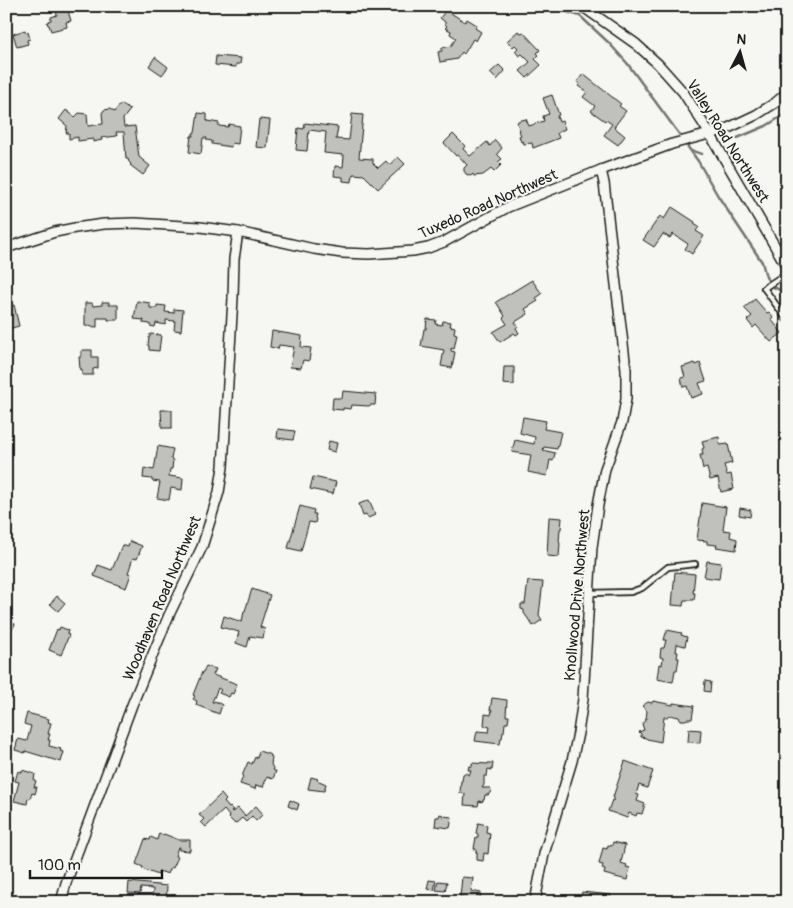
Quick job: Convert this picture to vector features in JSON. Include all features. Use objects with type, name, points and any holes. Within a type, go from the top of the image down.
[{"type":"street","name":"Valley Road Northwest","points":[[582,6],[636,44],[658,64],[683,92],[710,134],[787,267]]},
{"type":"street","name":"Tuxedo Road Northwest","points":[[6,248],[55,232],[75,228],[104,224],[137,223],[200,227],[238,232],[314,249],[342,253],[369,254],[413,251],[444,242],[508,207],[601,170],[672,144],[724,130],[756,115],[787,93]]},
{"type":"street","name":"Knollwood Drive Northwest","points":[[535,902],[544,854],[572,761],[578,733],[583,699],[592,547],[598,505],[605,470],[622,422],[626,399],[627,384],[601,170]]},
{"type":"street","name":"Woodhaven Road Northwest","points":[[61,902],[66,883],[132,705],[170,615],[202,547],[219,492],[223,467],[234,259],[238,232]]},
{"type":"lane","points":[[787,272],[764,288],[787,320]]},
{"type":"lane","points":[[589,593],[631,592],[642,588],[668,566],[695,564]]},
{"type":"building","points":[[775,6],[787,6],[787,18]]},
{"type":"building","points":[[67,7],[71,21],[66,22],[67,27],[51,31],[47,22],[51,20],[51,17],[57,15],[56,10]]},
{"type":"building","points":[[446,10],[465,22],[467,19],[477,25],[475,28],[481,32],[476,41],[473,39],[464,54],[462,52],[457,59],[440,62],[438,52],[442,51],[442,48],[451,46],[456,38],[450,34],[451,31],[445,28],[447,26],[445,22],[440,18]]},
{"type":"building","points":[[25,30],[26,33],[28,32],[30,39],[27,40],[28,44],[17,47],[13,34]]},
{"type":"building","points":[[518,31],[523,32],[540,50],[537,53],[539,55],[535,59],[541,65],[527,78],[520,71],[530,62],[522,54],[519,56],[515,51],[518,48],[515,45],[513,47],[507,41]]},
{"type":"building","points":[[216,56],[241,58],[240,64],[236,64],[236,67],[215,65]]},
{"type":"building","points":[[155,57],[168,67],[162,75],[149,66]]},
{"type":"building","points":[[499,65],[505,71],[497,80],[490,73]]},
{"type":"building","points":[[583,74],[621,104],[619,106],[626,111],[614,127],[625,136],[618,145],[604,135],[612,124],[591,111],[595,106],[583,97],[587,92],[578,86],[580,84],[577,82]]},
{"type":"building","points":[[552,95],[559,115],[557,116],[559,122],[562,121],[565,129],[557,133],[559,138],[533,148],[532,143],[524,144],[519,136],[521,135],[518,121],[526,119],[529,126],[544,121],[543,116],[549,114],[543,98]]},
{"type":"building","points":[[121,104],[130,110],[123,119],[124,127],[135,126],[139,157],[150,166],[143,175],[130,165],[128,159],[126,159],[124,132],[116,132],[117,136],[101,138],[102,140],[93,142],[93,139],[78,141],[78,137],[69,139],[69,133],[66,133],[67,126],[59,119],[66,110],[75,117],[79,113],[87,114],[88,126],[103,124],[102,113],[104,110],[110,109],[114,112]]},
{"type":"building","points":[[198,113],[207,114],[207,121],[219,123],[219,126],[228,127],[229,124],[240,126],[238,144],[232,143],[231,147],[212,144],[212,141],[203,138],[201,154],[189,152],[191,136],[195,133]]},
{"type":"building","points":[[352,114],[363,115],[359,158],[373,159],[373,163],[378,168],[386,161],[389,165],[398,157],[405,164],[378,189],[364,175],[353,174],[352,182],[343,181],[343,177],[334,176],[335,166],[343,167],[344,155],[324,153],[326,132],[309,130],[307,151],[296,150],[298,128],[304,129],[305,123],[338,127],[336,139],[349,140]]},
{"type":"building","points":[[259,119],[270,120],[267,148],[256,147]]},
{"type":"building","points":[[453,134],[465,146],[463,149],[470,156],[487,142],[490,146],[495,140],[502,148],[497,154],[502,159],[498,162],[501,165],[494,172],[491,169],[483,175],[474,176],[473,174],[471,176],[466,174],[464,168],[467,165],[444,143]]},
{"type":"building","points":[[672,207],[695,222],[694,224],[699,227],[696,231],[704,236],[692,254],[685,249],[688,244],[673,234],[670,238],[663,234],[654,247],[643,240],[660,216],[664,219]]},
{"type":"building","points":[[532,280],[542,294],[536,298],[538,301],[525,309],[528,314],[515,322],[519,333],[516,335],[514,333],[500,342],[493,332],[507,324],[503,318],[505,316],[496,302]]},
{"type":"building","points":[[755,299],[773,317],[771,319],[782,333],[771,342],[756,325],[753,328],[747,320],[752,316],[744,308]]},
{"type":"building","points":[[137,301],[150,303],[150,308],[157,308],[157,305],[166,306],[165,312],[174,313],[174,309],[183,310],[181,331],[174,330],[175,321],[166,320],[166,325],[156,323],[155,327],[143,323],[144,320],[134,319]]},
{"type":"building","points":[[102,302],[109,302],[109,305],[118,305],[118,320],[97,318],[97,327],[85,326],[85,303],[92,303],[93,306],[102,305]]},
{"type":"building","points":[[14,305],[19,326],[8,329],[6,307]]},
{"type":"building","points":[[427,319],[436,320],[435,324],[442,325],[443,321],[451,322],[450,326],[455,327],[454,333],[457,334],[454,349],[451,348],[451,351],[455,352],[452,368],[441,366],[444,350],[421,346]]},
{"type":"building","points":[[272,331],[302,336],[301,347],[311,348],[309,361],[303,360],[301,368],[290,367],[294,347],[279,345],[278,349],[270,347]]},
{"type":"building","points":[[150,334],[161,335],[159,351],[149,350]]},
{"type":"building","points":[[92,350],[92,357],[98,357],[98,368],[93,369],[93,375],[82,375],[79,357],[81,357],[81,351]]},
{"type":"building","points":[[695,363],[696,365],[700,363],[706,381],[699,383],[703,394],[691,398],[687,386],[683,387],[681,378],[685,377],[682,367]]},
{"type":"building","points":[[504,367],[514,367],[514,385],[503,384]]},
{"type":"building","points":[[343,391],[376,394],[375,405],[352,405],[351,409],[332,409],[333,398],[342,398]]},
{"type":"building","points":[[161,410],[172,410],[172,428],[162,428]]},
{"type":"building","points":[[523,417],[546,421],[544,429],[561,432],[557,449],[544,447],[543,450],[555,453],[553,461],[550,460],[547,476],[528,472],[531,455],[512,452],[515,440],[534,444],[535,437],[520,433]]},
{"type":"building","points":[[278,429],[295,431],[293,440],[277,438]]},
{"type":"building","points":[[719,437],[720,445],[728,444],[732,463],[724,465],[727,475],[731,474],[734,489],[721,492],[718,478],[710,480],[707,468],[703,469],[700,455],[703,455],[702,449],[704,448],[702,441]]},
{"type":"building","points":[[329,441],[337,443],[335,452],[327,450]]},
{"type":"building","points":[[158,446],[173,449],[172,469],[170,469],[169,476],[183,478],[182,490],[171,488],[169,500],[157,498],[160,482],[143,478],[144,468],[154,470]]},
{"type":"building","points":[[313,477],[336,482],[333,494],[310,489]]},
{"type":"building","points":[[369,500],[375,515],[368,518],[366,515],[363,516],[359,504]]},
{"type":"building","points":[[702,503],[726,507],[723,530],[731,531],[730,537],[737,539],[736,550],[716,547],[717,545],[707,544],[707,541],[697,540]]},
{"type":"building","points":[[300,506],[314,510],[313,514],[316,514],[315,523],[309,522],[301,551],[288,548]]},
{"type":"building","points":[[740,508],[751,510],[750,517],[739,515]]},
{"type":"building","points":[[549,517],[562,518],[559,557],[547,556]]},
{"type":"building","points":[[130,541],[142,546],[137,559],[133,558],[128,573],[131,574],[126,588],[94,576],[98,565],[112,570],[122,545],[128,547]]},
{"type":"building","points":[[707,561],[721,563],[719,579],[704,577]]},
{"type":"building","points":[[675,572],[695,574],[694,600],[684,600],[683,606],[672,605]]},
{"type":"building","points":[[528,581],[543,582],[539,615],[542,620],[533,626],[524,610],[521,609],[521,604],[525,604]]},
{"type":"building","points":[[252,589],[270,595],[260,627],[265,629],[263,638],[250,636],[247,647],[236,643],[239,632],[221,627],[224,616],[242,622]]},
{"type":"building","points":[[57,596],[65,603],[58,611],[50,604]]},
{"type":"building","points":[[6,620],[15,624],[10,634],[6,632]]},
{"type":"building","points":[[60,627],[68,630],[67,634],[69,635],[61,655],[49,650],[57,629],[59,630]]},
{"type":"building","points":[[667,630],[682,633],[681,635],[687,637],[685,646],[677,644],[676,652],[678,652],[677,658],[679,658],[673,682],[657,679],[659,664],[662,665],[663,658],[660,657],[661,648],[664,648]]},
{"type":"building","points":[[206,666],[216,669],[213,675],[237,684],[233,694],[231,693],[229,697],[219,693],[221,690],[218,688],[212,702],[215,701],[222,705],[219,714],[196,705],[197,701],[193,699],[202,672]]},
{"type":"building","points":[[705,681],[711,682],[710,692],[704,691]]},
{"type":"building","points":[[492,698],[507,700],[506,716],[509,716],[508,723],[505,723],[500,744],[475,741],[477,731],[489,732],[490,727],[484,726],[485,714],[491,715]]},
{"type":"building","points":[[653,701],[673,705],[673,703],[694,706],[692,719],[681,720],[679,717],[669,715],[664,717],[661,742],[641,737],[639,732],[644,730],[642,724],[646,719],[647,711],[642,706]]},
{"type":"building","points":[[27,713],[49,719],[48,722],[51,723],[48,734],[50,734],[49,746],[61,749],[60,751],[64,752],[61,762],[25,751],[25,753],[15,750],[18,739],[27,741],[31,726],[24,724]]},
{"type":"building","points":[[689,729],[701,730],[700,743],[688,742]]},
{"type":"building","points":[[259,751],[271,755],[271,765],[274,771],[276,771],[273,779],[267,777],[263,787],[256,785],[255,789],[240,784],[248,762],[252,764],[255,757],[257,758]]},
{"type":"building","points":[[625,761],[653,771],[647,788],[639,785],[636,794],[639,795],[637,801],[645,804],[642,814],[637,813],[636,816],[629,813],[627,818],[608,811],[613,801]]},
{"type":"building","points":[[472,763],[493,763],[492,770],[488,769],[487,776],[484,776],[482,788],[490,788],[490,793],[485,795],[482,802],[479,801],[478,806],[464,805],[465,794],[460,793],[463,774],[469,775],[471,770],[468,770],[469,766],[472,767]]},
{"type":"building","points":[[22,770],[35,774],[34,780],[36,781],[34,787],[37,787],[35,794],[32,793],[30,799],[28,798],[27,804],[14,801],[19,782],[15,781],[18,771],[22,772]]},
{"type":"building","points":[[311,777],[326,784],[324,791],[308,789]]},
{"type":"building","points":[[221,794],[226,800],[224,802],[233,810],[232,812],[238,808],[245,816],[256,806],[263,814],[256,821],[252,816],[246,822],[242,818],[235,824],[224,810],[206,827],[201,822],[204,819],[199,815]]},
{"type":"building","points":[[290,800],[299,804],[297,810],[288,806]]},
{"type":"building","points":[[440,814],[452,817],[450,828],[435,826],[436,817],[439,817]]},
{"type":"building","points":[[478,823],[487,825],[486,832],[490,833],[488,854],[484,853],[483,861],[477,860],[476,849],[474,849],[476,837],[478,837],[476,833]]},
{"type":"building","points":[[159,833],[179,840],[190,840],[190,851],[179,850],[178,847],[175,856],[178,857],[173,868],[171,867],[168,874],[159,871],[158,875],[142,869],[143,867],[136,864],[145,839],[150,840],[151,837],[157,840]]},
{"type":"building","points":[[613,842],[625,845],[621,863],[630,868],[627,880],[604,874],[603,865],[599,864],[603,848],[607,849],[608,845],[612,846]]},
{"type":"building","points":[[462,877],[473,878],[471,891],[481,893],[480,899],[482,902],[463,902],[464,898],[460,897]]},
{"type":"building","points":[[429,880],[436,881],[434,890],[427,889]]},
{"type":"building","points":[[438,881],[447,882],[445,891],[436,890]]},
{"type":"building","points":[[129,882],[167,886],[166,902],[152,902],[153,889],[141,888],[140,894],[128,893]]},
{"type":"building","points":[[582,892],[611,895],[610,902],[580,902]]},
{"type":"waterway","points":[[556,6],[580,16],[609,43],[627,63],[682,138]]},
{"type":"waterway","points":[[735,139],[766,126],[787,113]]},
{"type":"waterway","points":[[685,143],[762,262],[766,277],[773,287],[787,293]]},
{"type":"waterway","points":[[693,151],[702,154]]}]
